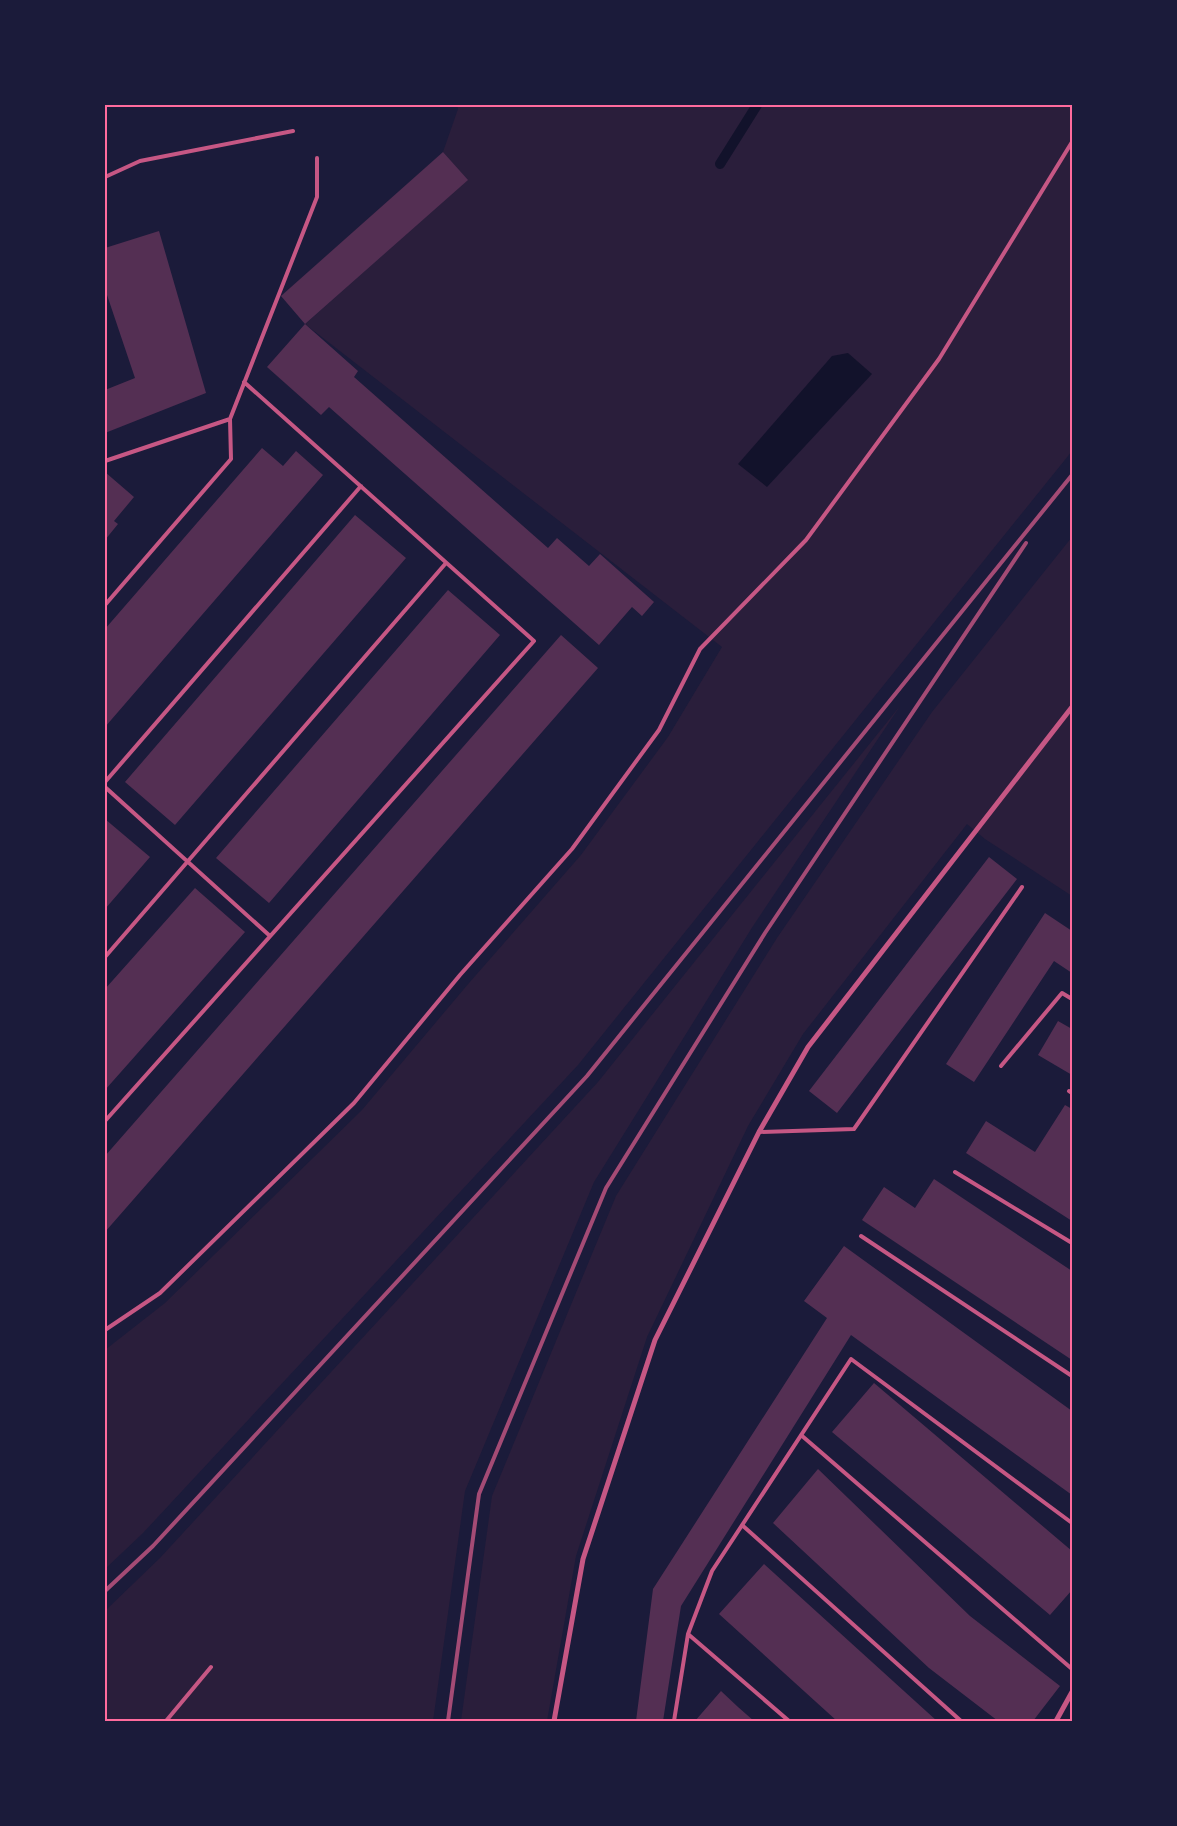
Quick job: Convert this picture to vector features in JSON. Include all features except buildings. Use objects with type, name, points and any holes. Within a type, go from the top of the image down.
[{"type":"street","points":[[554,1721],[583,1558],[655,1340],[759,1132],[808,1046],[1072,707]]},
{"type":"street","points":[[1056,1721],[1072,1692]]},
{"type":"lane","points":[[105,177],[140,161],[293,131]]},
{"type":"lane","points":[[105,1330],[160,1293],[354,1103],[460,975],[572,849],[659,730],[700,649],[806,540],[939,359],[1072,142]]},
{"type":"lane","points":[[105,605],[231,459],[230,419],[317,197],[317,158]]},
{"type":"lane","points":[[105,1121],[534,641],[244,382]]},
{"type":"lane","points":[[105,461],[230,419]]},
{"type":"lane","points":[[105,782],[361,486]]},
{"type":"lane","points":[[105,957],[446,563]]},
{"type":"lane","points":[[105,787],[270,936]]},
{"type":"lane","points":[[759,1132],[854,1128],[1022,887]]},
{"type":"lane","points":[[1001,1066],[1062,992],[1072,999]]},
{"type":"lane","points":[[955,1172],[1072,1243]]},
{"type":"lane","points":[[861,1236],[1072,1376]]},
{"type":"lane","points":[[674,1721],[688,1634],[712,1571],[851,1359],[1072,1523]]},
{"type":"lane","points":[[801,1435],[1072,1669]]},
{"type":"lane","points":[[742,1525],[961,1721]]},
{"type":"lane","points":[[688,1634],[789,1721]]},
{"type":"lane","points":[[166,1721],[211,1667]]},
{"type":"shaded area","points":[[457,105],[1072,105],[1072,451],[578,1065],[143,1533],[105,1569],[105,1350],[165,1303],[362,1110],[469,983],[581,855],[668,737],[722,647],[305,324],[467,180],[443,152],[458,109]]},
{"type":"shaded area","points":[[848,353],[872,374],[767,487],[738,464],[832,356]]},
{"type":"shaded area","points":[[1072,537],[1072,896],[985,839],[967,824],[803,1034],[748,1126],[647,1337],[576,1556],[547,1721],[461,1721],[492,1496],[616,1196],[777,938],[932,712]]},
{"type":"shaded area","points":[[900,706],[753,926],[594,1182],[465,1491],[433,1721],[105,1721],[105,1611],[160,1558],[598,1082]]},
{"type":"waterway","points":[[720,164],[757,105]]},
{"type":"railway","points":[[105,1591],[153,1546],[587,1076],[1072,475]]},
{"type":"railway","points":[[448,1721],[479,1494],[606,1188],[765,933],[1026,543]]}]
